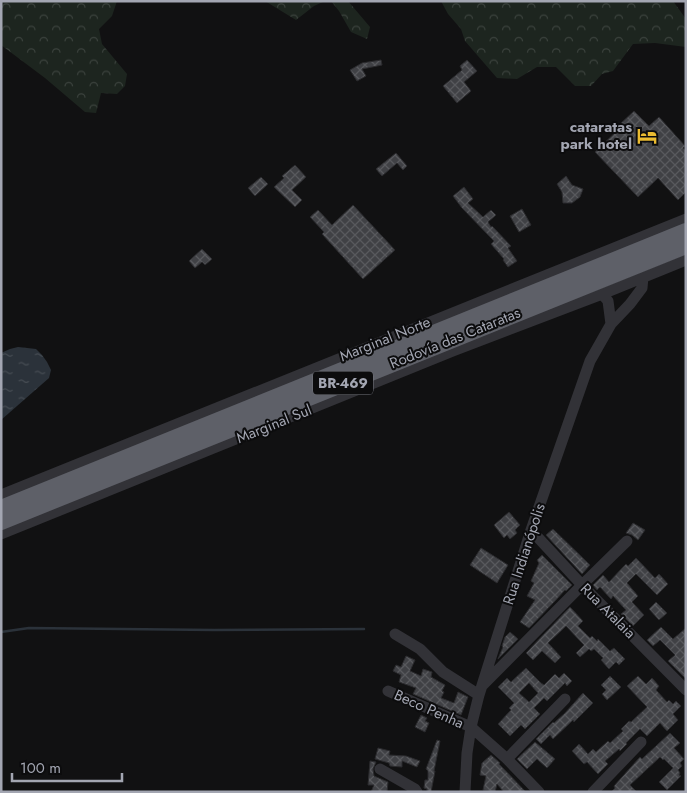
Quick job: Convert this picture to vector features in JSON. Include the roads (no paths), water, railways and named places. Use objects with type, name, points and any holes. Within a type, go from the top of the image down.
[{"type":"highway","name":"Rodovía das Cataratas","points":[[1,508],[686,231]]},
{"type":"highway","points":[[582,273],[627,242]]},
{"type":"highway","name":"Rodovía das Cataratas","points":[[1,523],[641,271],[686,246]]},
{"type":"highway","points":[[641,271],[686,259]]},
{"type":"highway","points":[[1,523],[58,511]]},
{"type":"street","name":"Marginal Norte","points":[[1,495],[686,218]]},
{"type":"street","name":"Marginal Sul","points":[[1,534],[453,351],[602,294],[641,271]]},
{"type":"street","name":"Rua Indianópolis","points":[[465,792],[470,727],[531,530],[590,361],[611,324],[642,288],[641,271]]},
{"type":"street","points":[[602,294],[608,301],[611,324]]},
{"type":"street","name":"Rua Atalaia","points":[[531,530],[582,585],[686,690]]},
{"type":"street","points":[[395,634],[420,649],[442,672],[480,691],[582,585],[627,542]]},
{"type":"street","name":"Beco Penha","points":[[388,691],[470,727],[507,759],[539,792]]},
{"type":"street","points":[[507,759],[565,699]]},
{"type":"street","points":[[593,792],[641,742]]},
{"type":"street","points":[[380,769],[415,789],[416,792]]},
{"type":"water","points":[[18,347],[36,349],[51,370],[49,378],[1,420],[1,353]]},
{"type":"waterway","points":[[1,632],[29,628],[364,629]]},
{"type":"place","name":"cataratas park hotel","points":[[647,136]]}]
